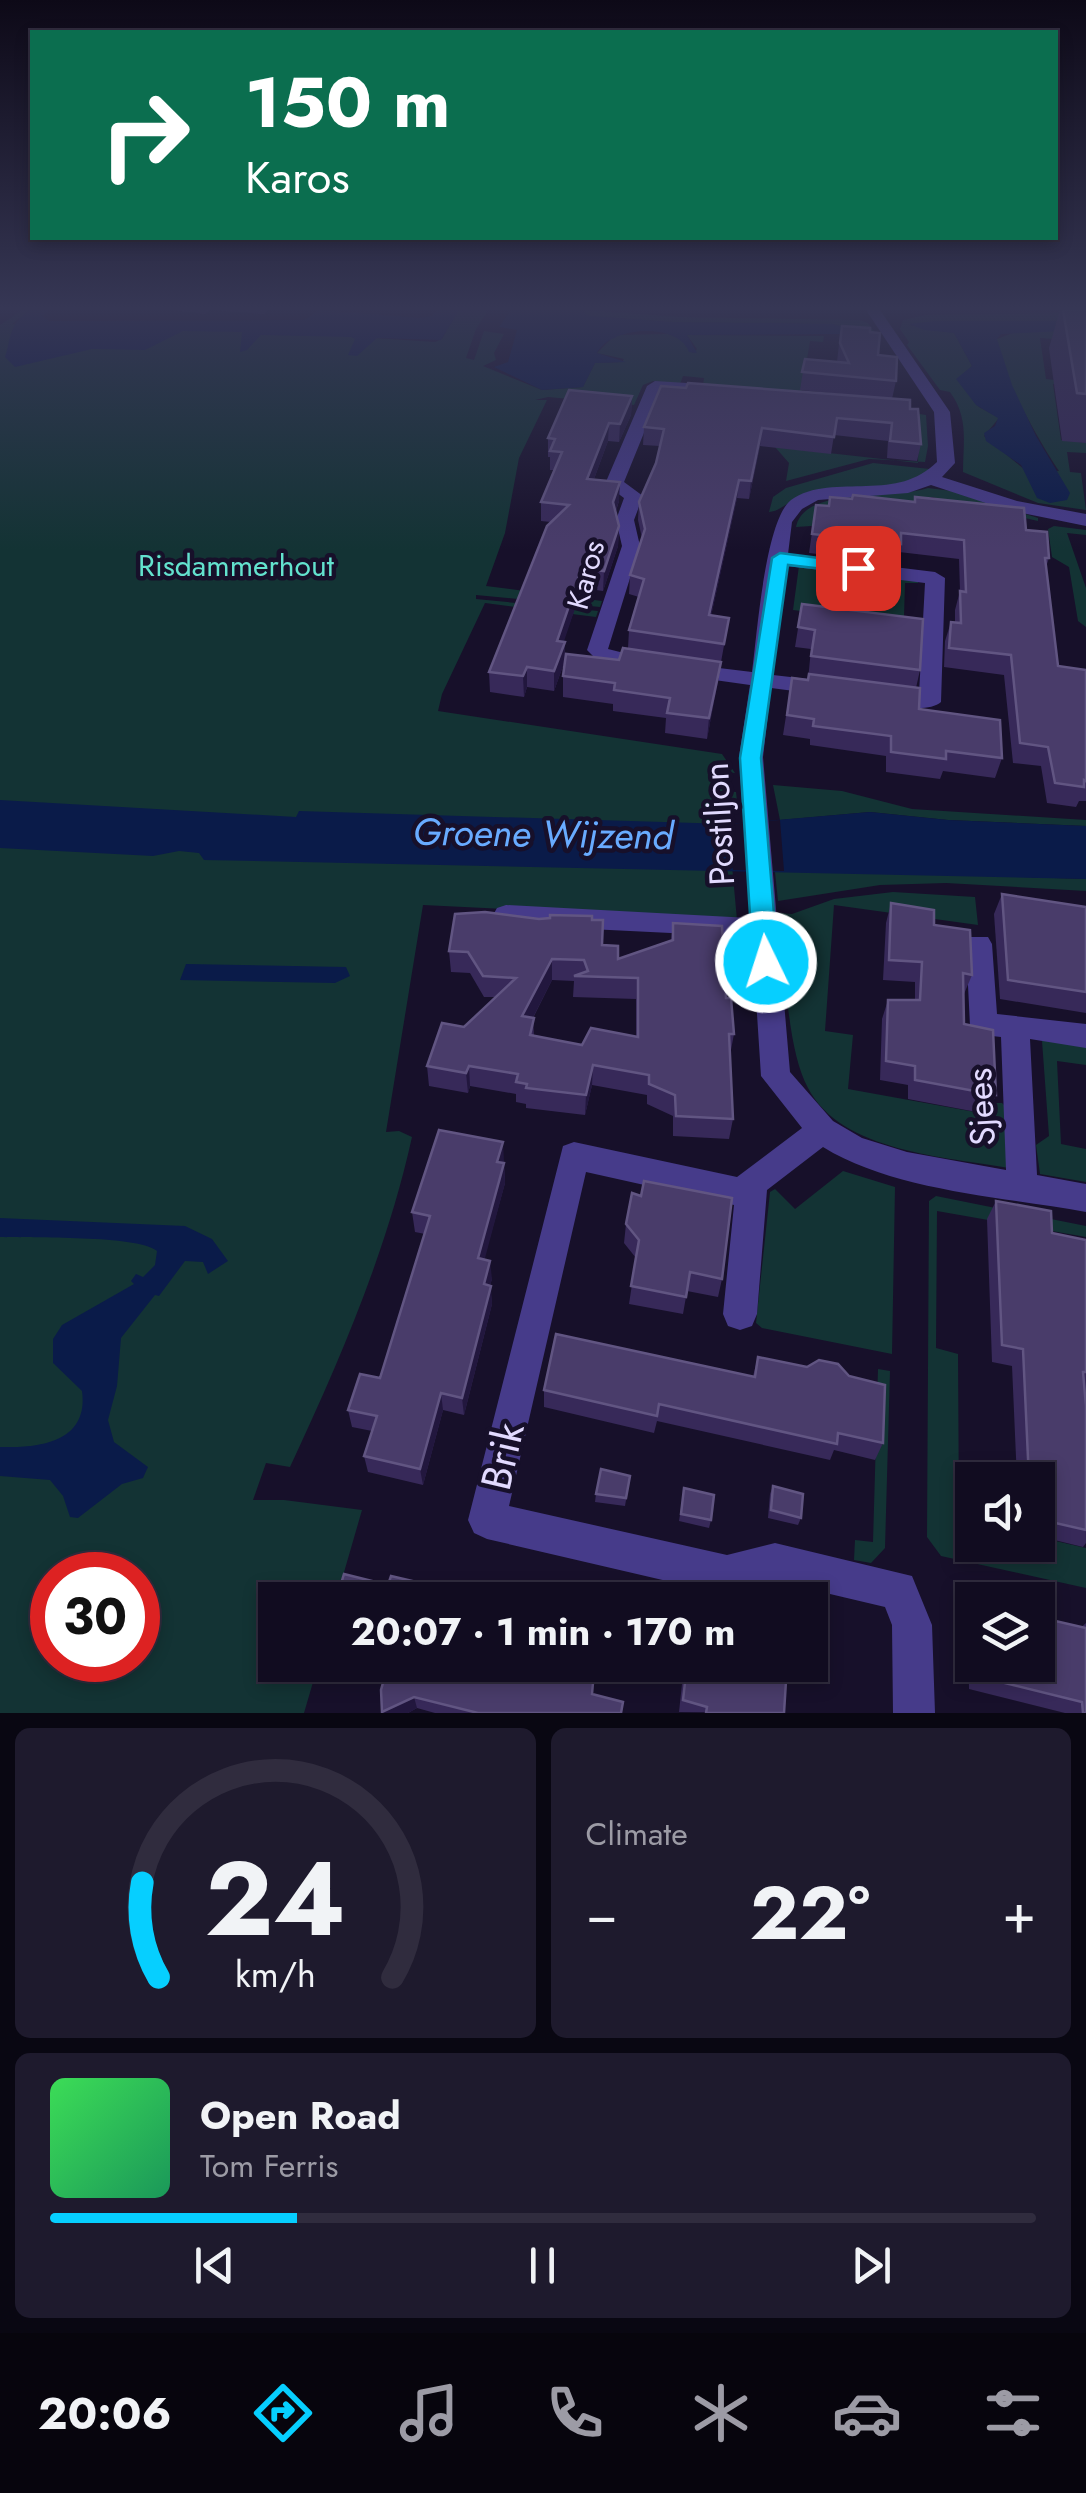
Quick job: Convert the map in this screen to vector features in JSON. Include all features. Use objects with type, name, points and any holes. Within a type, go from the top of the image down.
[{"type":"street","name":"Karos","points":[[651,390],[614,484],[634,496],[625,520],[630,546],[596,650],[606,658],[930,702],[935,578],[780,558]]},
{"type":"street","name":"Karos","points":[[710,390],[732,392]]},
{"type":"street","points":[[927,390],[942,412],[946,462],[932,479],[1013,506],[1086,520]]},
{"type":"street","points":[[918,410],[942,412]]},
{"type":"street","name":"Postiljon","points":[[932,479],[885,492],[808,497],[784,517],[751,758],[776,1076],[822,1130],[853,1148],[907,1166],[1086,1198]]},
{"type":"street","points":[[506,916],[763,928]]},
{"type":"street","name":"Sjees","points":[[979,944],[984,1026],[1015,1025],[1086,1036]]},
{"type":"street","name":"Sjees","points":[[1015,1025],[1022,1186]]},
{"type":"street","points":[[740,1314],[752,1183],[822,1130]]},
{"type":"street","name":"Brik","points":[[752,1183],[741,1192],[574,1156],[487,1520],[728,1574],[775,1562],[898,1590],[912,1624],[914,1713]]},
{"type":"green space","name":"Risdammerhout","points":[[0,390],[641,390],[634,405],[548,397],[535,400],[547,400],[519,458],[505,533],[486,586],[602,601],[600,607],[476,595],[476,599],[598,611],[596,617],[485,603],[442,694],[438,711],[722,754],[735,773],[726,772],[725,791],[736,792],[738,810],[727,811],[737,920],[423,905],[386,1132],[399,1131],[412,1137],[402,1180],[360,1305],[290,1467],[266,1463],[253,1500],[362,1510],[341,1582],[258,1582],[258,1682],[313,1682],[304,1713],[0,1713]]},
{"type":"green space","name":"Risdammerhout","points":[[746,390],[802,390],[801,395]]},
{"type":"green space","points":[[940,390],[966,390],[979,407],[999,418],[984,436],[1025,470],[1059,471],[1014,390],[1054,390],[1061,440],[1086,443],[1086,453],[1067,452],[1070,472],[1081,473],[1086,510],[1038,503],[963,472],[964,430],[960,411],[950,392]]},
{"type":"green space","points":[[907,412],[926,415],[928,446],[925,462],[918,462],[919,416]]},
{"type":"green space","points":[[775,447],[894,460],[869,459],[786,481],[789,463]]},
{"type":"green space","points":[[873,463],[930,469],[904,483],[809,492],[769,512],[773,497],[786,488]]},
{"type":"green space","points":[[928,488],[952,491],[1038,521],[932,497],[830,503],[826,525],[796,527],[802,514],[815,505]]},
{"type":"green space","points":[[1054,526],[1086,530],[1086,535],[1067,533],[1086,588],[1086,627],[1078,621],[1069,567],[1052,557],[1048,529]]},
{"type":"green space","points":[[799,566],[854,573],[853,583],[889,587],[890,577],[918,580],[905,583],[904,617],[908,625],[793,610]]},
{"type":"green space","points":[[773,785],[842,791],[912,809],[1086,820],[1086,826],[870,812],[780,820]]},
{"type":"green space","points":[[775,872],[1086,879],[1086,891],[946,883],[880,885],[778,901]]},
{"type":"green space","points":[[893,892],[975,897],[978,925],[834,905],[825,1031],[853,1035],[848,1089],[986,1114],[988,1103],[1002,1103],[1007,1108],[1009,1168],[927,1155],[870,1139],[824,1109],[808,1088],[791,1028],[780,913],[792,914],[834,899]]},
{"type":"green space","points":[[1042,1041],[1086,1046],[1086,1065],[1057,1061],[1061,1144],[1086,1149],[1086,1182],[1040,1174],[1036,1145],[1049,1136]]},
{"type":"green space","points":[[843,1171],[895,1187],[892,1354],[762,1328],[756,1323],[770,1192],[775,1189],[795,1209]]},
{"type":"green space","points":[[936,1196],[1086,1226],[1086,1237],[937,1211],[936,1348],[958,1354],[955,1559],[941,1556],[927,1537],[929,1201]]},
{"type":"green space","points":[[878,1369],[890,1371],[885,1548],[871,1563],[854,1560],[855,1540],[873,1542]]},
{"type":"green space","points":[[1055,1541],[1086,1548],[1086,1588],[968,1562],[1055,1562]]},
{"type":"water","points":[[964,390],[1014,390],[1070,493],[1067,500],[1050,503],[1037,498],[1021,465],[986,441],[984,433],[995,426],[998,418],[976,405]]},
{"type":"water","name":"Groene Wijzend","points":[[0,800],[296,817],[299,811],[729,824],[870,812],[1086,826],[1086,879],[204,860],[199,853],[179,851],[153,856],[0,848]]},
{"type":"water","points":[[186,964],[346,967],[350,976],[335,983],[180,980]]},
{"type":"water","points":[[0,1218],[185,1226],[212,1239],[228,1261],[208,1274],[203,1262],[185,1261],[121,1338],[117,1386],[108,1420],[114,1442],[148,1467],[143,1478],[122,1484],[78,1518],[70,1517],[63,1496],[50,1480],[0,1476],[0,1447],[44,1443],[69,1432],[82,1408],[82,1391],[53,1363],[53,1339],[62,1325],[134,1284],[131,1281],[136,1274],[143,1277],[155,1265],[157,1251],[107,1240],[0,1237]]},
{"type":"pier","points":[[780,820],[784,871],[733,870],[728,824]]},
{"type":"building","points":[[569,390],[632,396],[620,424],[609,423],[587,479],[620,482],[613,502],[619,526],[604,571],[582,568],[557,641],[565,642],[554,671],[527,667],[523,676],[489,672],[547,526],[569,505],[541,502],[562,452],[550,451],[555,439],[548,438]]},
{"type":"building","points":[[659,390],[779,390],[910,400],[910,409],[918,409],[921,444],[890,441],[892,423],[837,418],[834,437],[762,428],[751,481],[739,480],[709,615],[729,618],[724,644],[629,630],[644,579],[630,575],[645,529],[639,502],[656,463],[664,429],[644,427]]},
{"type":"building","points":[[853,495],[1024,508],[1026,530],[1047,532],[1049,558],[1045,558],[1058,666],[1086,670],[1084,787],[1055,783],[1048,747],[1020,743],[1011,655],[949,648],[951,622],[961,623],[960,591],[966,592],[964,540],[901,533],[901,544],[812,534],[816,505],[829,506],[830,497],[852,499]]},
{"type":"building","points":[[802,604],[923,619],[920,670],[811,656],[815,630],[798,627]]},
{"type":"building","points":[[623,648],[721,662],[709,718],[667,713],[670,698],[614,690],[615,683],[563,676],[566,654],[619,660]]},
{"type":"building","points":[[809,674],[920,688],[919,709],[1000,720],[1002,758],[946,751],[946,759],[891,752],[891,736],[813,726],[814,719],[787,715],[792,678],[808,680]]},
{"type":"building","points":[[1002,894],[1086,907],[1086,992],[1008,980]]},
{"type":"building","points":[[891,903],[934,910],[934,925],[970,930],[972,975],[963,973],[964,1024],[993,1030],[996,1095],[915,1080],[915,1066],[886,1061],[888,1000],[920,1000],[922,962],[889,960]]},
{"type":"building","points":[[485,912],[539,919],[550,915],[592,916],[592,920],[603,920],[602,945],[618,946],[618,959],[673,940],[673,923],[722,926],[726,998],[731,998],[734,1034],[729,1034],[733,1119],[676,1116],[675,1095],[649,1084],[649,1075],[593,1065],[586,1095],[526,1088],[527,1084],[516,1082],[518,1074],[469,1066],[466,1073],[427,1066],[442,1023],[464,1027],[516,978],[483,976],[468,952],[449,951],[455,914]],"holes":[[[552,959],[584,960],[588,971],[574,976],[638,978],[638,1037],[591,1028],[582,1045],[530,1035],[534,1018],[522,1016]]]},
{"type":"building","points":[[439,1130],[503,1142],[497,1162],[504,1163],[478,1258],[490,1261],[484,1284],[491,1286],[462,1398],[441,1393],[420,1469],[364,1456],[377,1416],[348,1410],[360,1374],[380,1378],[430,1216],[412,1212]]},
{"type":"building","points":[[644,1181],[732,1198],[722,1279],[690,1272],[686,1297],[631,1286],[639,1240],[626,1224],[632,1193],[641,1196]]},
{"type":"building","points":[[996,1201],[1051,1211],[1052,1233],[1086,1240],[1086,1530],[1055,1523],[1055,1462],[1028,1462],[1023,1349],[1002,1345]]},
{"type":"building","points":[[556,1334],[755,1377],[758,1357],[807,1367],[819,1360],[838,1364],[849,1376],[885,1385],[883,1443],[838,1433],[837,1444],[659,1404],[657,1416],[544,1390]]},
{"type":"building","points":[[601,1469],[630,1476],[626,1498],[596,1494]]},
{"type":"building","points":[[773,1486],[803,1494],[801,1518],[771,1510]]},
{"type":"building","points":[[684,1488],[714,1495],[711,1520],[681,1514]]},
{"type":"building","points":[[344,1574],[376,1582],[342,1582]]},
{"type":"building","points":[[391,1576],[416,1582],[389,1582]]},
{"type":"building","points":[[1055,1621],[1086,1628],[1086,1713],[1082,1702],[1000,1682],[1055,1682]]},
{"type":"building","points":[[383,1682],[589,1682],[593,1683],[592,1694],[623,1702],[621,1713],[478,1713],[414,1697],[382,1712]]},
{"type":"building","points":[[685,1682],[786,1682],[784,1713],[706,1713],[707,1707],[683,1700]]},
{"type":"route","points":[[766,962],[751,758],[780,558],[858,568]]}]
